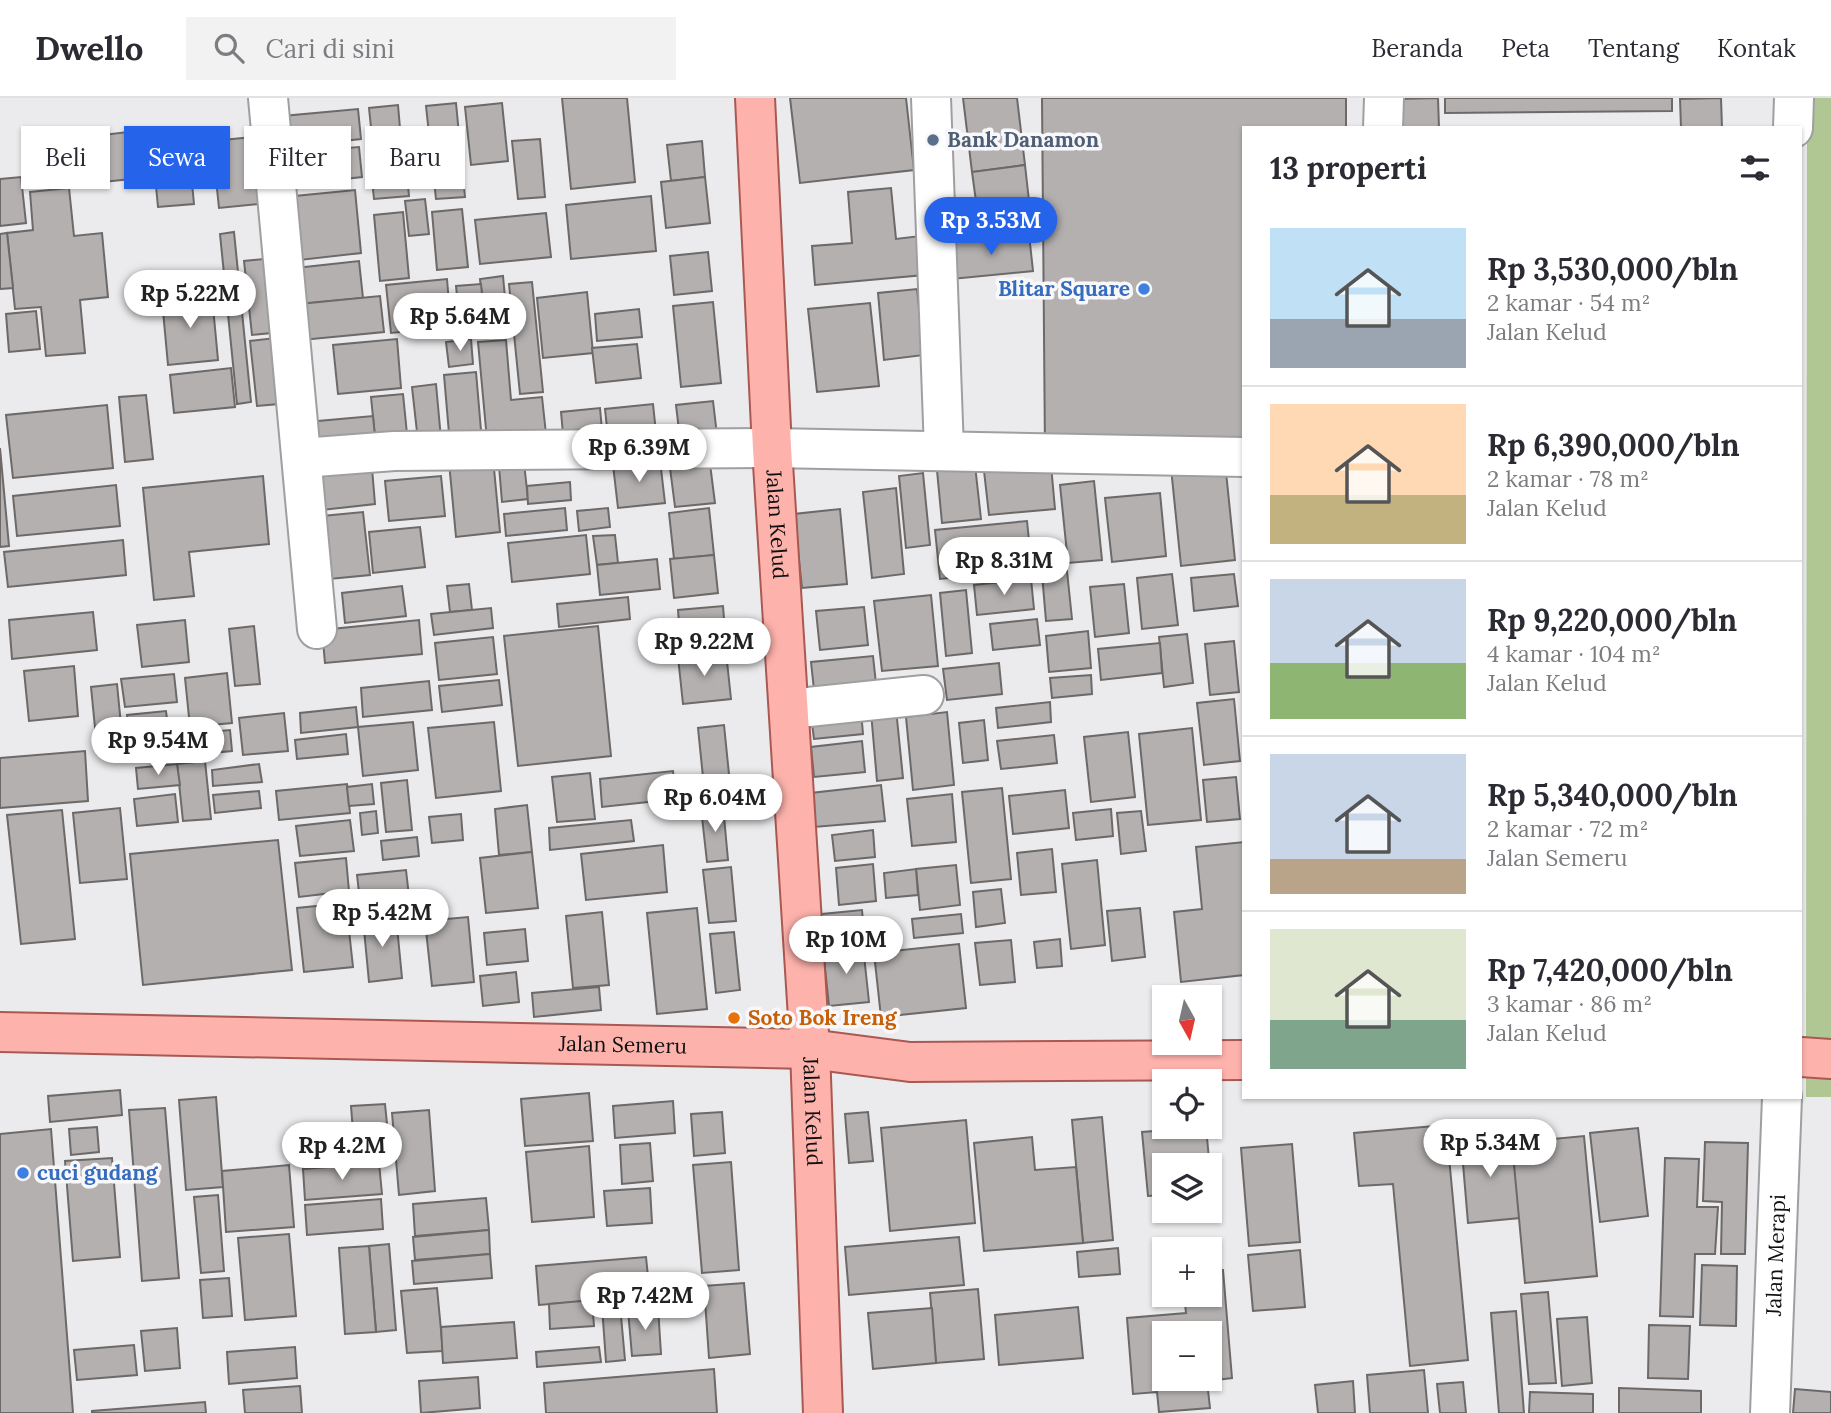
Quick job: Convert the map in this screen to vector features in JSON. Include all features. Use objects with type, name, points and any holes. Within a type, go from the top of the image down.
[{"type":"main road","name":"Jalan Kelud","points":[[755,98],[772,448],[810,1049],[823,1413]]},
{"type":"main road","name":"Jalan Semeru","points":[[0,1032],[810,1049],[910,1062],[1242,1060]]},
{"type":"main road","points":[[1802,1057],[1831,1059]]},
{"type":"street","points":[[268,98],[317,629]]},
{"type":"street","points":[[931,98],[944,450]]},
{"type":"street","points":[[1383,126],[1384,98]]},
{"type":"street","points":[[1793,126],[1794,98]]},
{"type":"street","points":[[302,458],[394,451],[772,448],[1242,457]]},
{"type":"street","points":[[789,709],[924,695]]},
{"type":"street","name":"Jalan Merapi","points":[[1770,1413],[1782,1099]]},
{"type":"green space","points":[[1807,98],[1831,98],[1831,1097],[1806,1097]]},
{"type":"building","points":[[562,98],[627,98],[635,182],[571,189]]},
{"type":"building","points":[[790,98],[906,98],[914,170],[800,183]]},
{"type":"building","points":[[963,98],[1017,98],[1025,165],[972,172]]},
{"type":"building","name":"Blitar Square","points":[[1042,98],[1346,98],[1346,126],[1242,126],[1242,450],[1045,452]]},
{"type":"building","points":[[1438,98],[1439,126],[1399,126],[1398,99]]},
{"type":"building","points":[[1445,98],[1672,98],[1672,111],[1445,113]]},
{"type":"building","points":[[1721,98],[1722,126],[1681,126],[1680,99]]},
{"type":"building","points":[[456,103],[458,126],[428,126],[426,106]]},
{"type":"building","points":[[502,103],[508,161],[471,165],[465,107]]},
{"type":"building","points":[[398,105],[400,126],[371,126],[369,108]]},
{"type":"building","points":[[358,109],[361,139],[351,140],[351,126],[284,126],[283,116]]},
{"type":"building","points":[[124,132],[124,180],[110,181],[110,134]]},
{"type":"building","points":[[244,138],[244,189],[268,189],[269,203],[219,208],[217,189],[230,189],[230,139]]},
{"type":"building","points":[[540,139],[545,197],[518,199],[512,141]]},
{"type":"building","points":[[702,141],[705,177],[671,181],[667,145]]},
{"type":"building","points":[[359,147],[362,177],[351,178],[351,148]]},
{"type":"building","points":[[1025,165],[1030,210],[978,216],[972,172]]},
{"type":"building","points":[[21,177],[26,223],[0,226],[0,179]]},
{"type":"building","points":[[705,177],[710,223],[666,228],[661,182]]},
{"type":"building","points":[[891,188],[896,239],[920,236],[924,275],[815,285],[812,246],[852,243],[848,192]]},
{"type":"building","points":[[69,189],[74,236],[102,233],[108,297],[80,300],[85,353],[46,356],[41,307],[15,309],[7,233],[33,230],[30,192]]},
{"type":"building","points":[[156,189],[193,189],[194,204],[158,207]]},
{"type":"building","points":[[373,189],[408,189],[409,196],[374,199]]},
{"type":"building","points":[[435,189],[464,189],[465,197],[436,199]]},
{"type":"building","points":[[355,190],[361,253],[291,261],[285,197]]},
{"type":"building","points":[[651,196],[656,251],[571,259],[566,205]]},
{"type":"building","points":[[425,199],[429,234],[409,236],[405,201]]},
{"type":"building","points":[[462,209],[468,267],[437,270],[432,212]]},
{"type":"building","points":[[403,212],[409,278],[380,281],[374,215]]},
{"type":"building","points":[[546,213],[551,257],[480,264],[475,220]]},
{"type":"building","points":[[234,232],[251,402],[237,404],[220,234]]},
{"type":"building","points":[[7,233],[13,288],[0,289],[0,234]]},
{"type":"building","points":[[1029,234],[1033,271],[952,279],[949,242]]},
{"type":"building","points":[[708,252],[712,291],[674,295],[670,256]]},
{"type":"building","points":[[274,258],[282,332],[252,335],[244,261]]},
{"type":"building","points":[[359,261],[363,298],[291,305],[287,269]]},
{"type":"building","points":[[503,276],[508,331],[486,333],[480,279]]},
{"type":"building","points":[[447,279],[451,327],[391,333],[386,285]]},
{"type":"building","points":[[532,282],[543,392],[520,394],[509,284]]},
{"type":"building","points":[[481,284],[486,333],[461,336],[456,286]]},
{"type":"building","points":[[917,289],[924,355],[884,360],[878,293]]},
{"type":"building","points":[[587,292],[593,353],[543,358],[537,298]]},
{"type":"building","points":[[212,296],[218,360],[168,365],[162,300]]},
{"type":"building","points":[[380,296],[384,332],[302,340],[299,304]]},
{"type":"building","points":[[713,302],[721,383],[681,387],[673,306]]},
{"type":"building","points":[[870,303],[879,386],[817,392],[808,309]]},
{"type":"building","points":[[639,309],[642,337],[597,341],[595,314]]},
{"type":"building","points":[[36,311],[40,349],[9,352],[6,314]]},
{"type":"building","points":[[284,337],[291,403],[257,406],[250,341]]},
{"type":"building","points":[[397,339],[401,388],[338,394],[333,345]]},
{"type":"building","points":[[471,339],[473,364],[449,367],[446,342]]},
{"type":"building","points":[[506,340],[511,400],[542,397],[546,434],[487,440],[478,342]]},
{"type":"building","points":[[637,344],[641,378],[596,383],[592,348]]},
{"type":"building","points":[[231,368],[235,407],[174,413],[170,375]]},
{"type":"building","points":[[476,372],[482,442],[450,445],[444,375]]},
{"type":"building","points":[[436,384],[441,439],[418,441],[412,387]]},
{"type":"building","points":[[403,394],[408,444],[376,447],[371,397]]},
{"type":"building","points":[[146,395],[153,459],[125,462],[119,397]]},
{"type":"building","points":[[713,401],[717,435],[680,439],[676,405]]},
{"type":"building","points":[[653,404],[657,442],[609,447],[605,409]]},
{"type":"building","points":[[107,405],[113,468],[13,478],[6,415]]},
{"type":"building","points":[[600,408],[603,441],[564,445],[561,412]]},
{"type":"building","points":[[373,416],[376,447],[310,454],[307,422]]},
{"type":"building","points":[[0,448],[9,546],[0,547]]},
{"type":"building","points":[[371,456],[375,504],[313,511],[307,462]]},
{"type":"building","points":[[974,456],[981,519],[942,523],[936,460]]},
{"type":"building","points":[[493,458],[500,532],[456,537],[449,462]]},
{"type":"building","points":[[660,460],[665,503],[618,508],[613,465]]},
{"type":"building","points":[[1225,462],[1235,560],[1181,566],[1171,468]]},
{"type":"building","points":[[524,463],[528,499],[502,502],[499,466]]},
{"type":"building","points":[[710,464],[715,503],[675,507],[670,468]]},
{"type":"building","points":[[1051,465],[1055,509],[989,515],[984,471]]},
{"type":"building","points":[[923,473],[930,545],[906,548],[899,476]]},
{"type":"building","points":[[263,476],[269,544],[189,552],[194,596],[154,600],[143,488]]},
{"type":"building","points":[[441,476],[445,516],[389,521],[385,481]]},
{"type":"building","points":[[1094,481],[1102,560],[1068,563],[1060,485]]},
{"type":"building","points":[[570,482],[571,500],[528,504],[527,486]]},
{"type":"building","points":[[116,485],[120,526],[17,536],[13,496]]},
{"type":"building","points":[[896,488],[904,574],[872,578],[863,492]]},
{"type":"building","points":[[1160,493],[1166,556],[1112,562],[1105,498]]},
{"type":"building","points":[[565,508],[567,530],[506,536],[504,514]]},
{"type":"building","points":[[608,508],[610,527],[579,531],[577,511]]},
{"type":"building","points":[[709,508],[714,555],[674,559],[669,513]]},
{"type":"building","points":[[840,509],[847,584],[802,588],[794,514]]},
{"type":"building","points":[[363,512],[370,575],[319,580],[312,517]]},
{"type":"building","points":[[1027,521],[1032,570],[940,579],[935,530]]},
{"type":"building","points":[[420,527],[425,567],[373,573],[369,532]]},
{"type":"building","points":[[586,535],[590,574],[512,582],[508,543]]},
{"type":"building","points":[[615,535],[618,563],[597,565],[593,536]]},
{"type":"building","points":[[123,540],[126,575],[8,587],[4,552]]},
{"type":"building","points":[[714,555],[718,593],[674,598],[670,559]]},
{"type":"building","points":[[657,559],[660,589],[600,595],[597,565]]},
{"type":"building","points":[[1067,571],[1072,619],[1046,621],[1042,574]]},
{"type":"building","points":[[1172,574],[1178,625],[1142,629],[1137,578]]},
{"type":"building","points":[[1234,574],[1238,606],[1194,611],[1191,578]]},
{"type":"building","points":[[1031,579],[1034,609],[977,615],[974,585]]},
{"type":"building","points":[[469,584],[472,610],[450,612],[447,586]]},
{"type":"building","points":[[1124,584],[1129,633],[1095,637],[1090,587]]},
{"type":"building","points":[[402,586],[406,616],[345,623],[342,593]]},
{"type":"building","points":[[966,590],[972,653],[946,656],[940,593]]},
{"type":"building","points":[[931,595],[938,666],[882,671],[874,601]]},
{"type":"building","points":[[628,597],[630,619],[559,627],[557,604]]},
{"type":"building","points":[[723,606],[726,644],[681,649],[678,610]]},
{"type":"building","points":[[864,607],[868,645],[820,650],[816,611]]},
{"type":"building","points":[[491,608],[493,628],[434,635],[431,614]]},
{"type":"building","points":[[93,612],[97,650],[12,659],[9,620]]},
{"type":"building","points":[[1037,619],[1040,645],[993,650],[990,624]]},
{"type":"building","points":[[185,620],[189,662],[142,667],[137,625]]},
{"type":"building","points":[[419,620],[422,654],[325,663],[322,630]]},
{"type":"building","points":[[254,626],[260,684],[235,686],[229,629]]},
{"type":"building","points":[[598,626],[611,756],[518,766],[504,636]]},
{"type":"building","points":[[1088,631],[1091,668],[1049,672],[1046,636]]},
{"type":"building","points":[[1187,634],[1193,683],[1164,687],[1159,637]]},
{"type":"building","points":[[493,637],[497,674],[439,680],[435,643]]},
{"type":"building","points":[[1234,641],[1239,692],[1210,695],[1205,644]]},
{"type":"building","points":[[1160,643],[1162,673],[1101,680],[1098,649]]},
{"type":"building","points":[[726,652],[731,699],[683,704],[678,657]]},
{"type":"building","points":[[873,656],[877,693],[815,699],[811,662]]},
{"type":"building","points":[[999,663],[1002,694],[947,700],[943,669]]},
{"type":"building","points":[[74,666],[78,716],[29,721],[24,671]]},
{"type":"building","points":[[227,673],[232,723],[190,727],[185,678]]},
{"type":"building","points":[[174,674],[177,702],[125,707],[121,679]]},
{"type":"building","points":[[1091,675],[1092,694],[1052,698],[1050,678]]},
{"type":"building","points":[[499,680],[502,705],[442,712],[439,686]]},
{"type":"building","points":[[429,681],[432,710],[363,717],[361,688]]},
{"type":"building","points":[[117,684],[122,735],[96,738],[91,687]]},
{"type":"building","points":[[1234,699],[1240,761],[1204,765],[1197,703]]},
{"type":"building","points":[[1050,702],[1051,722],[998,728],[996,708]]},
{"type":"building","points":[[356,707],[358,727],[301,733],[300,713]]},
{"type":"building","points":[[896,709],[903,778],[877,781],[871,712]]},
{"type":"building","points":[[166,711],[171,752],[132,757],[127,715]]},
{"type":"building","points":[[861,711],[863,734],[814,739],[811,716]]},
{"type":"building","points":[[947,712],[954,785],[913,790],[906,717]]},
{"type":"building","points":[[284,713],[288,751],[243,755],[239,718]]},
{"type":"building","points":[[984,720],[988,760],[963,763],[959,723]]},
{"type":"building","points":[[413,722],[418,770],[363,776],[358,727]]},
{"type":"building","points":[[494,722],[501,791],[436,798],[428,728]]},
{"type":"building","points":[[724,725],[731,794],[705,797],[698,728]]},
{"type":"building","points":[[1192,728],[1201,820],[1148,825],[1139,734]]},
{"type":"building","points":[[230,730],[232,751],[180,756],[178,735]]},
{"type":"building","points":[[1128,732],[1135,797],[1091,802],[1084,737]]},
{"type":"building","points":[[346,734],[348,754],[297,759],[295,740]]},
{"type":"building","points":[[1054,735],[1057,763],[1001,769],[997,741]]},
{"type":"building","points":[[862,741],[865,772],[814,777],[811,747]]},
{"type":"building","points":[[85,751],[88,801],[0,808],[0,758]]},
{"type":"building","points":[[205,761],[211,819],[183,821],[177,764]]},
{"type":"building","points":[[177,764],[180,785],[138,789],[136,768]]},
{"type":"building","points":[[259,764],[262,782],[213,786],[212,770]]},
{"type":"building","points":[[673,771],[676,799],[602,807],[600,779]]},
{"type":"building","points":[[590,773],[595,819],[557,822],[552,777]]},
{"type":"building","points":[[1236,777],[1240,819],[1207,822],[1203,780]]},
{"type":"building","points":[[407,780],[412,830],[386,832],[381,783]]},
{"type":"building","points":[[347,784],[350,813],[279,820],[276,791]]},
{"type":"building","points":[[372,784],[374,804],[349,806],[347,787]]},
{"type":"building","points":[[881,785],[885,821],[814,827],[811,793]]},
{"type":"building","points":[[1002,788],[1011,879],[971,883],[962,792]]},
{"type":"building","points":[[1065,790],[1069,828],[1013,834],[1009,796]]},
{"type":"building","points":[[259,791],[261,808],[215,813],[213,795]]},
{"type":"building","points":[[175,794],[178,822],[137,826],[134,799]]},
{"type":"building","points":[[952,794],[956,842],[912,846],[907,799]]},
{"type":"building","points":[[527,805],[532,852],[499,855],[495,809]]},
{"type":"building","points":[[723,806],[728,860],[707,862],[701,808]]},
{"type":"building","points":[[120,808],[127,879],[80,883],[73,813]]},
{"type":"building","points":[[1111,809],[1113,836],[1076,840],[1073,813]]},
{"type":"building","points":[[62,810],[75,939],[21,944],[7,815]]},
{"type":"building","points":[[376,811],[378,833],[362,835],[360,813]]},
{"type":"building","points":[[1141,811],[1146,851],[1121,854],[1117,813]]},
{"type":"building","points":[[461,814],[463,840],[432,843],[429,817]]},
{"type":"building","points":[[350,820],[354,851],[300,856],[296,826]]},
{"type":"building","points":[[631,820],[634,841],[550,850],[549,828]]},
{"type":"building","points":[[873,830],[875,857],[835,861],[832,835]]},
{"type":"building","points":[[417,837],[419,856],[383,860],[381,841]]},
{"type":"building","points":[[278,840],[292,970],[143,985],[130,854]]},
{"type":"building","points":[[1242,842],[1242,975],[1181,982],[1174,912],[1202,909],[1196,847]]},
{"type":"building","points":[[663,845],[667,892],[586,900],[581,854]]},
{"type":"building","points":[[1052,849],[1056,892],[1021,895],[1017,853]]},
{"type":"building","points":[[532,852],[538,908],[486,913],[480,858]]},
{"type":"building","points":[[346,858],[349,891],[299,897],[295,863]]},
{"type":"building","points":[[1097,860],[1105,945],[1071,949],[1062,864]]},
{"type":"building","points":[[873,864],[876,901],[839,905],[836,868]]},
{"type":"building","points":[[956,865],[960,905],[920,910],[916,869]]},
{"type":"building","points":[[731,867],[736,921],[709,923],[703,870]]},
{"type":"building","points":[[916,869],[918,895],[886,898],[884,873]]},
{"type":"building","points":[[406,870],[410,905],[361,910],[357,875]]},
{"type":"building","points":[[1001,889],[1005,923],[976,927],[973,892]]},
{"type":"building","points":[[346,903],[353,967],[304,972],[297,908]]},
{"type":"building","points":[[697,908],[707,1009],[657,1014],[647,913]]},
{"type":"building","points":[[1140,908],[1145,957],[1112,961],[1107,911]]},
{"type":"building","points":[[862,910],[864,934],[815,939],[812,915]]},
{"type":"building","points":[[602,912],[609,985],[573,988],[566,916]]},
{"type":"building","points":[[961,914],[963,933],[914,938],[912,919]]},
{"type":"building","points":[[396,916],[402,978],[369,982],[363,919]]},
{"type":"building","points":[[468,917],[474,982],[432,986],[425,921]]},
{"type":"building","points":[[525,929],[528,961],[487,965],[484,933]]},
{"type":"building","points":[[734,932],[740,990],[716,993],[710,934]]},
{"type":"building","points":[[1060,939],[1062,966],[1037,968],[1034,942]]},
{"type":"building","points":[[1011,940],[1015,982],[980,985],[975,943]]},
{"type":"building","points":[[959,944],[966,1008],[881,1017],[874,953]]},
{"type":"building","points":[[863,946],[869,1002],[829,1006],[823,949]]},
{"type":"building","points":[[516,972],[519,1002],[483,1006],[480,976]]},
{"type":"building","points":[[599,987],[601,1010],[534,1017],[532,993]]},
{"type":"building","points":[[120,1090],[122,1115],[50,1122],[48,1096]]},
{"type":"building","points":[[589,1093],[593,1141],[525,1146],[521,1099]]},
{"type":"building","points":[[216,1097],[223,1187],[186,1190],[179,1100]]},
{"type":"building","points":[[673,1101],[675,1133],[615,1138],[613,1106]]},
{"type":"building","points":[[385,1104],[390,1154],[355,1157],[351,1106]]},
{"type":"building","points":[[165,1108],[179,1278],[142,1281],[129,1110]]},
{"type":"building","points":[[429,1110],[435,1191],[399,1195],[392,1113]]},
{"type":"building","points":[[722,1112],[725,1153],[694,1156],[691,1114]]},
{"type":"building","points":[[868,1112],[873,1161],[849,1163],[845,1114]]},
{"type":"building","points":[[1102,1117],[1113,1240],[1083,1243],[1072,1120]]},
{"type":"building","points":[[966,1120],[975,1223],[890,1231],[881,1128]]},
{"type":"building","points":[[1446,1125],[1468,1360],[1410,1366],[1393,1184],[1359,1186],[1354,1133]]},
{"type":"building","points":[[97,1127],[99,1152],[71,1155],[69,1129]]},
{"type":"building","points":[[1638,1128],[1648,1216],[1600,1222],[1590,1133]]},
{"type":"building","points":[[51,1129],[73,1413],[0,1413],[0,1134]]},
{"type":"building","points":[[1152,1131],[1152,1139],[1207,1139],[1208,1153],[1152,1153],[1152,1196],[1148,1196],[1142,1132]]},
{"type":"building","points":[[1512,1135],[1520,1218],[1468,1223],[1461,1140]]},
{"type":"building","points":[[1584,1136],[1597,1276],[1525,1283],[1512,1143]]},
{"type":"building","points":[[1032,1137],[1035,1170],[1076,1167],[1083,1243],[984,1251],[974,1143]]},
{"type":"building","points":[[1705,1142],[1748,1143],[1745,1254],[1721,1254],[1722,1202],[1703,1201]]},
{"type":"building","points":[[650,1143],[653,1181],[622,1184],[620,1145]]},
{"type":"building","points":[[1292,1144],[1300,1242],[1249,1246],[1241,1148]]},
{"type":"building","points":[[589,1146],[594,1217],[532,1222],[526,1152]]},
{"type":"building","points":[[112,1158],[120,1257],[73,1261],[65,1161]]},
{"type":"building","points":[[1665,1158],[1699,1159],[1697,1207],[1718,1207],[1715,1254],[1695,1254],[1693,1317],[1660,1316]]},
{"type":"building","points":[[731,1162],[739,1270],[702,1273],[693,1165]]},
{"type":"building","points":[[379,1163],[382,1194],[305,1200],[303,1169]]},
{"type":"building","points":[[289,1165],[294,1227],[226,1232],[222,1171]]},
{"type":"building","points":[[650,1188],[652,1223],[607,1226],[604,1191]]},
{"type":"building","points":[[218,1195],[224,1271],[201,1273],[194,1197]]},
{"type":"building","points":[[486,1198],[489,1230],[415,1236],[413,1204]]},
{"type":"building","points":[[381,1199],[383,1229],[307,1235],[305,1205]]},
{"type":"building","points":[[489,1230],[490,1254],[415,1260],[413,1237]]},
{"type":"building","points":[[289,1234],[296,1316],[245,1320],[238,1238]]},
{"type":"building","points":[[959,1237],[964,1285],[849,1295],[845,1247]]},
{"type":"building","points":[[389,1244],[396,1330],[376,1332],[369,1246]]},
{"type":"building","points":[[369,1246],[376,1332],[345,1334],[339,1248]]},
{"type":"building","points":[[1118,1248],[1120,1274],[1079,1277],[1077,1252]]},
{"type":"building","points":[[1300,1250],[1305,1307],[1253,1311],[1248,1255]]},
{"type":"building","points":[[490,1254],[492,1278],[414,1284],[412,1261]]},
{"type":"building","points":[[646,1257],[650,1296],[539,1305],[536,1266]]},
{"type":"building","points":[[1702,1265],[1737,1266],[1736,1326],[1700,1325]]},
{"type":"building","points":[[1223,1270],[1232,1378],[1222,1379],[1222,1321],[1152,1321],[1152,1391],[1208,1391],[1210,1408],[1159,1412],[1157,1392],[1133,1394],[1127,1318],[1186,1313],[1185,1307],[1222,1307]]},
{"type":"building","points":[[229,1278],[232,1316],[203,1318],[200,1280]]},
{"type":"building","points":[[744,1283],[750,1354],[709,1358],[704,1286]]},
{"type":"building","points":[[437,1288],[443,1351],[407,1353],[401,1291]]},
{"type":"building","points":[[978,1289],[984,1359],[936,1363],[930,1293]]},
{"type":"building","points":[[1548,1292],[1556,1383],[1529,1384],[1521,1294]]},
{"type":"building","points":[[592,1300],[594,1326],[550,1329],[549,1304]]},
{"type":"building","points":[[620,1305],[625,1360],[606,1362],[602,1306]]},
{"type":"building","points":[[658,1307],[661,1354],[632,1356],[628,1310]]},
{"type":"building","points":[[1078,1307],[1083,1358],[999,1365],[995,1315]]},
{"type":"building","points":[[932,1308],[936,1363],[873,1369],[868,1313]]},
{"type":"building","points":[[1516,1311],[1524,1413],[1499,1413],[1491,1313]]},
{"type":"building","points":[[1587,1317],[1592,1383],[1562,1386],[1557,1319]]},
{"type":"building","points":[[514,1322],[517,1358],[443,1363],[441,1327]]},
{"type":"building","points":[[1649,1325],[1690,1326],[1688,1379],[1648,1378]]},
{"type":"building","points":[[177,1328],[180,1368],[145,1371],[141,1331]]},
{"type":"building","points":[[134,1345],[137,1375],[77,1380],[74,1350]]},
{"type":"building","points":[[295,1347],[297,1378],[229,1384],[227,1352]]},
{"type":"building","points":[[599,1347],[601,1362],[537,1367],[536,1352]]},
{"type":"building","points":[[714,1369],[717,1413],[546,1413],[544,1383]]},
{"type":"building","points":[[1424,1370],[1428,1413],[1370,1413],[1367,1375]]},
{"type":"building","points":[[478,1377],[480,1408],[421,1413],[419,1381]]},
{"type":"building","points":[[1353,1381],[1355,1413],[1318,1413],[1315,1385]]},
{"type":"building","points":[[1463,1382],[1466,1413],[1440,1413],[1437,1384]]},
{"type":"building","points":[[300,1386],[302,1413],[245,1413],[243,1390]]},
{"type":"building","points":[[1619,1388],[1701,1391],[1701,1413],[1619,1413]]},
{"type":"building","points":[[1795,1389],[1831,1392],[1831,1413],[1793,1413]]},
{"type":"building","points":[[1530,1392],[1593,1394],[1593,1413],[1529,1413]]},
{"type":"building","points":[[205,1402],[206,1413],[92,1413],[92,1411]]},
{"type":"place","name":"Bank Danamon","points":[[933,140]]},
{"type":"place","name":"Blitar Square","points":[[1144,289]]},
{"type":"place","name":"Soto Bok Ireng","points":[[734,1018]]},
{"type":"place","name":"cuci gudang","points":[[23,1173]]}]
